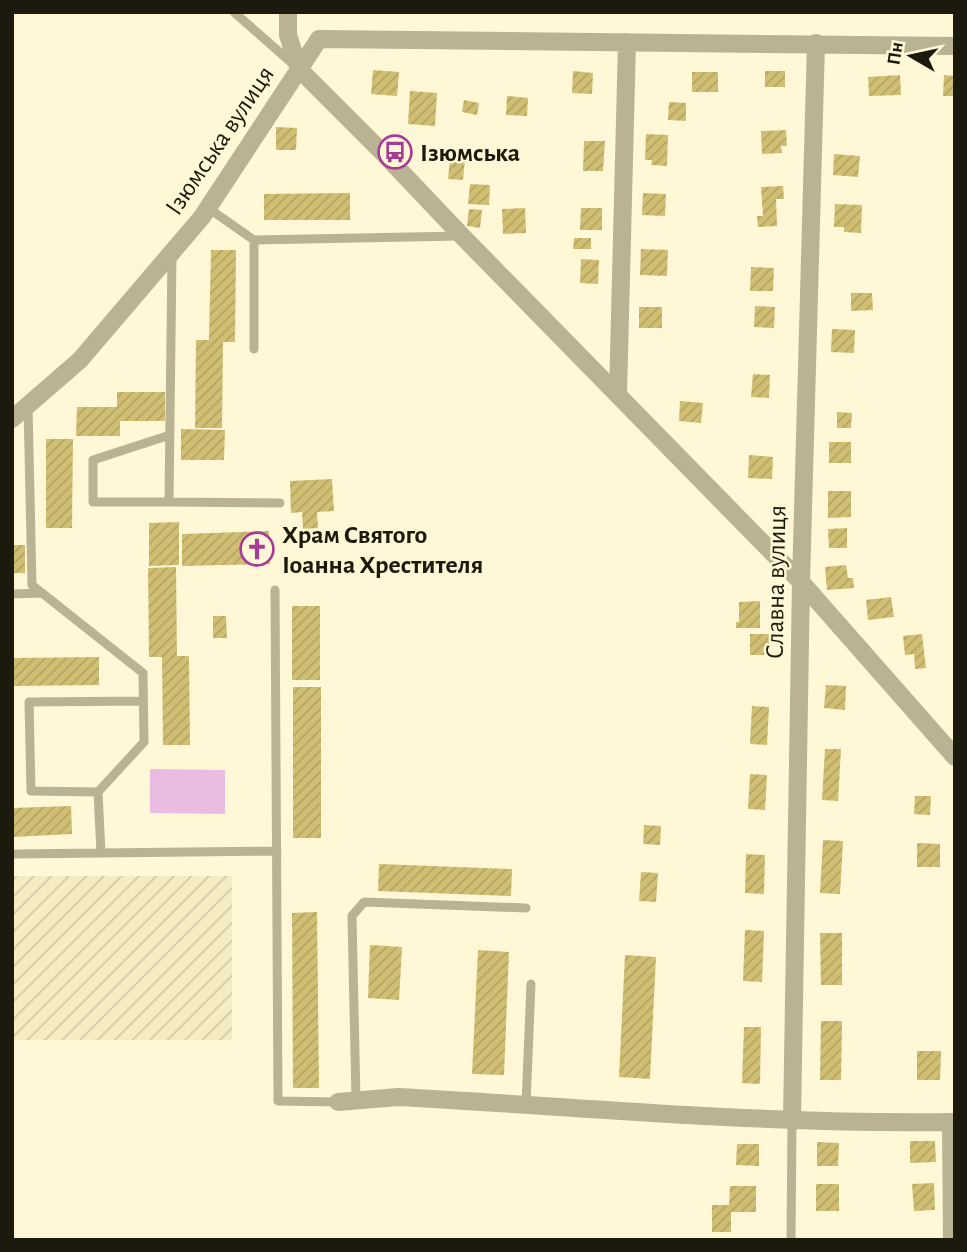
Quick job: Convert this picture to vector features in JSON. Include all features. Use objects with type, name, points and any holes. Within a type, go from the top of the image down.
[{"type":"street","points":[[288,12],[288,35],[299,69]]},
{"type":"street","points":[[299,69],[319,39],[955,46]]},
{"type":"street","points":[[618,394],[627,42]]},
{"type":"street","name":"Славна вулиця","points":[[792,1121],[801,582],[816,43]]},
{"type":"street","name":"Ізюмська вулиця","points":[[12,419],[80,360],[172,252],[208,208],[299,69],[801,582],[955,757]]},
{"type":"street","points":[[347,1101],[398,1097],[792,1121],[953,1122],[952,1240]]},
{"type":"lane","points":[[234,12],[299,69]]},
{"type":"lane","points":[[208,208],[254,240],[462,236]]},
{"type":"lane","points":[[254,240],[254,349]]},
{"type":"lane","points":[[169,502],[172,252]]},
{"type":"lane","points":[[28,405],[32,585],[143,673],[144,742],[98,792],[101,853]]},
{"type":"lane","points":[[170,435],[93,460],[93,502],[279,503]]},
{"type":"lane","points":[[275,590],[278,1101],[347,1101],[352,916],[364,902],[526,908]]},
{"type":"lane","points":[[12,594],[41,593]]},
{"type":"lane","points":[[98,792],[31,791],[29,702],[143,701]]},
{"type":"lane","points":[[12,854],[277,851]]},
{"type":"lane","points":[[526,1104],[530,984]]},
{"type":"lane","points":[[791,1240],[792,1121]]},
{"type":"shaded area","points":[[150,769],[225,770],[225,814],[150,813]]},
{"type":"shaded area","points":[[12,876],[232,876],[232,1040],[12,1040]]},
{"type":"building","points":[[373,70],[399,72],[397,96],[371,94]]},
{"type":"building","points":[[573,71],[593,73],[592,94],[572,93]]},
{"type":"building","points":[[765,71],[785,71],[785,87],[765,87]]},
{"type":"building","points":[[692,72],[718,72],[718,92],[692,92]]},
{"type":"building","points":[[900,75],[901,95],[869,96],[868,77]]},
{"type":"building","points":[[944,75],[955,76],[955,96],[943,96]]},
{"type":"building","points":[[410,91],[437,93],[435,126],[408,124]]},
{"type":"building","points":[[507,96],[528,98],[527,116],[506,115]]},
{"type":"building","points":[[464,100],[479,103],[477,115],[462,112]]},
{"type":"building","points":[[669,102],[686,103],[686,121],[668,120]]},
{"type":"building","points":[[276,127],[297,128],[296,150],[276,150]]},
{"type":"building","points":[[786,130],[787,146],[781,146],[782,153],[762,154],[761,131]]},
{"type":"building","points":[[646,134],[668,135],[667,166],[651,165],[652,160],[645,160]]},
{"type":"building","points":[[584,141],[605,141],[603,171],[583,171]]},
{"type":"building","points":[[834,154],[860,156],[858,177],[833,175]]},
{"type":"building","points":[[450,158],[465,159],[463,180],[448,179]]},
{"type":"building","points":[[470,184],[490,185],[489,205],[468,204]]},
{"type":"building","points":[[783,186],[784,199],[776,199],[777,226],[758,227],[757,216],[763,216],[761,187]]},
{"type":"building","points":[[350,193],[350,220],[264,220],[264,194]]},
{"type":"building","points":[[643,193],[666,194],[665,216],[642,215]]},
{"type":"building","points":[[835,204],[862,205],[861,233],[844,232],[844,227],[834,227]]},
{"type":"building","points":[[525,208],[526,233],[503,234],[502,209]]},
{"type":"building","points":[[581,208],[602,208],[602,230],[580,230]]},
{"type":"building","points":[[469,209],[482,210],[480,228],[467,226]]},
{"type":"building","points":[[574,238],[591,238],[591,249],[573,249]]},
{"type":"building","points":[[641,249],[668,250],[667,276],[640,275]]},
{"type":"building","points":[[211,250],[236,250],[235,342],[223,342],[222,428],[195,428],[196,340],[209,340]]},
{"type":"building","points":[[581,259],[599,260],[598,284],[580,283]]},
{"type":"building","points":[[751,267],[774,268],[773,291],[750,291]]},
{"type":"building","points":[[851,293],[872,293],[873,310],[851,311]]},
{"type":"building","points":[[755,306],[775,307],[774,328],[754,327]]},
{"type":"building","points":[[639,307],[662,307],[662,328],[639,328]]},
{"type":"building","points":[[832,329],[855,330],[854,353],[831,352]]},
{"type":"building","points":[[753,374],[770,375],[769,398],[751,397]]},
{"type":"building","points":[[117,392],[165,392],[165,421],[120,421],[120,436],[76,436],[77,407],[117,407]]},
{"type":"building","points":[[680,401],[703,403],[701,423],[679,421]]},
{"type":"building","points":[[837,412],[852,413],[851,428],[837,428]]},
{"type":"building","points":[[181,429],[225,430],[224,460],[181,460]]},
{"type":"building","points":[[46,439],[73,439],[72,528],[46,528]]},
{"type":"building","points":[[829,442],[851,442],[851,463],[829,463]]},
{"type":"building","points":[[749,455],[773,457],[772,479],[748,478]]},
{"type":"building","points":[[332,479],[334,511],[317,512],[318,528],[303,529],[302,512],[291,513],[290,481]]},
{"type":"building","points":[[828,491],[851,491],[851,517],[828,518]]},
{"type":"building","points":[[179,522],[179,565],[149,566],[149,523]]},
{"type":"building","points":[[847,528],[847,548],[829,548],[828,529]]},
{"type":"building","points":[[269,531],[270,564],[182,566],[182,534]]},
{"type":"building","points":[[12,545],[25,545],[25,573],[12,573]]},
{"type":"building","points":[[846,565],[848,578],[853,578],[854,588],[827,590],[825,567]]},
{"type":"building","points":[[176,567],[177,656],[189,656],[190,745],[163,745],[162,657],[149,657],[148,568]]},
{"type":"building","points":[[891,597],[894,617],[868,620],[866,600]]},
{"type":"building","points":[[760,601],[760,628],[736,628],[736,622],[739,622],[739,602]]},
{"type":"building","points":[[292,606],[320,606],[320,680],[292,680]]},
{"type":"building","points":[[213,616],[226,616],[227,638],[213,638]]},
{"type":"building","points":[[750,634],[769,634],[769,655],[750,655]]},
{"type":"building","points":[[922,634],[926,668],[915,669],[914,654],[905,655],[903,636]]},
{"type":"building","points":[[99,657],[99,685],[13,686],[13,658]]},
{"type":"building","points":[[826,685],[846,686],[845,710],[824,708]]},
{"type":"building","points":[[293,687],[321,687],[321,838],[293,838]]},
{"type":"building","points":[[752,706],[769,707],[767,745],[750,744]]},
{"type":"building","points":[[825,749],[841,749],[838,801],[822,800]]},
{"type":"building","points":[[750,774],[767,775],[765,810],[748,809]]},
{"type":"building","points":[[915,796],[931,796],[930,815],[914,814]]},
{"type":"building","points":[[71,806],[72,834],[12,837],[12,808]]},
{"type":"building","points":[[644,825],[661,826],[660,845],[643,844]]},
{"type":"building","points":[[823,840],[843,841],[840,894],[820,893]]},
{"type":"building","points":[[917,843],[940,844],[940,867],[917,867]]},
{"type":"building","points":[[746,854],[765,855],[764,894],[745,893]]},
{"type":"building","points":[[379,864],[512,869],[511,896],[378,891]]},
{"type":"building","points":[[641,872],[658,873],[656,902],[639,901]]},
{"type":"building","points":[[317,912],[319,1088],[293,1088],[292,913]]},
{"type":"building","points":[[745,930],[764,931],[762,982],[743,981]]},
{"type":"building","points":[[820,933],[842,933],[842,985],[821,985]]},
{"type":"building","points":[[370,945],[402,947],[399,1000],[368,998]]},
{"type":"building","points":[[478,950],[509,952],[504,1075],[472,1074]]},
{"type":"building","points":[[625,955],[656,957],[650,1079],[619,1077]]},
{"type":"building","points":[[821,1021],[842,1021],[841,1080],[820,1080]]},
{"type":"building","points":[[744,1027],[761,1027],[760,1084],[742,1083]]},
{"type":"building","points":[[917,1051],[941,1051],[940,1080],[917,1080]]},
{"type":"building","points":[[910,1141],[935,1141],[936,1162],[910,1163]]},
{"type":"building","points":[[817,1142],[839,1143],[838,1166],[817,1166]]},
{"type":"building","points":[[737,1144],[759,1144],[759,1166],[736,1165]]},
{"type":"building","points":[[934,1183],[935,1210],[914,1211],[912,1184]]},
{"type":"building","points":[[816,1184],[839,1184],[839,1211],[816,1211]]},
{"type":"building","points":[[730,1186],[756,1186],[756,1212],[731,1212],[731,1232],[712,1232],[712,1205],[729,1205]]},
{"type":"place","name":"Ізюмська","points":[[395,152]]},
{"type":"place","name":"Храм Святого Іоанна Хрестителя","points":[[257,549]]}]
